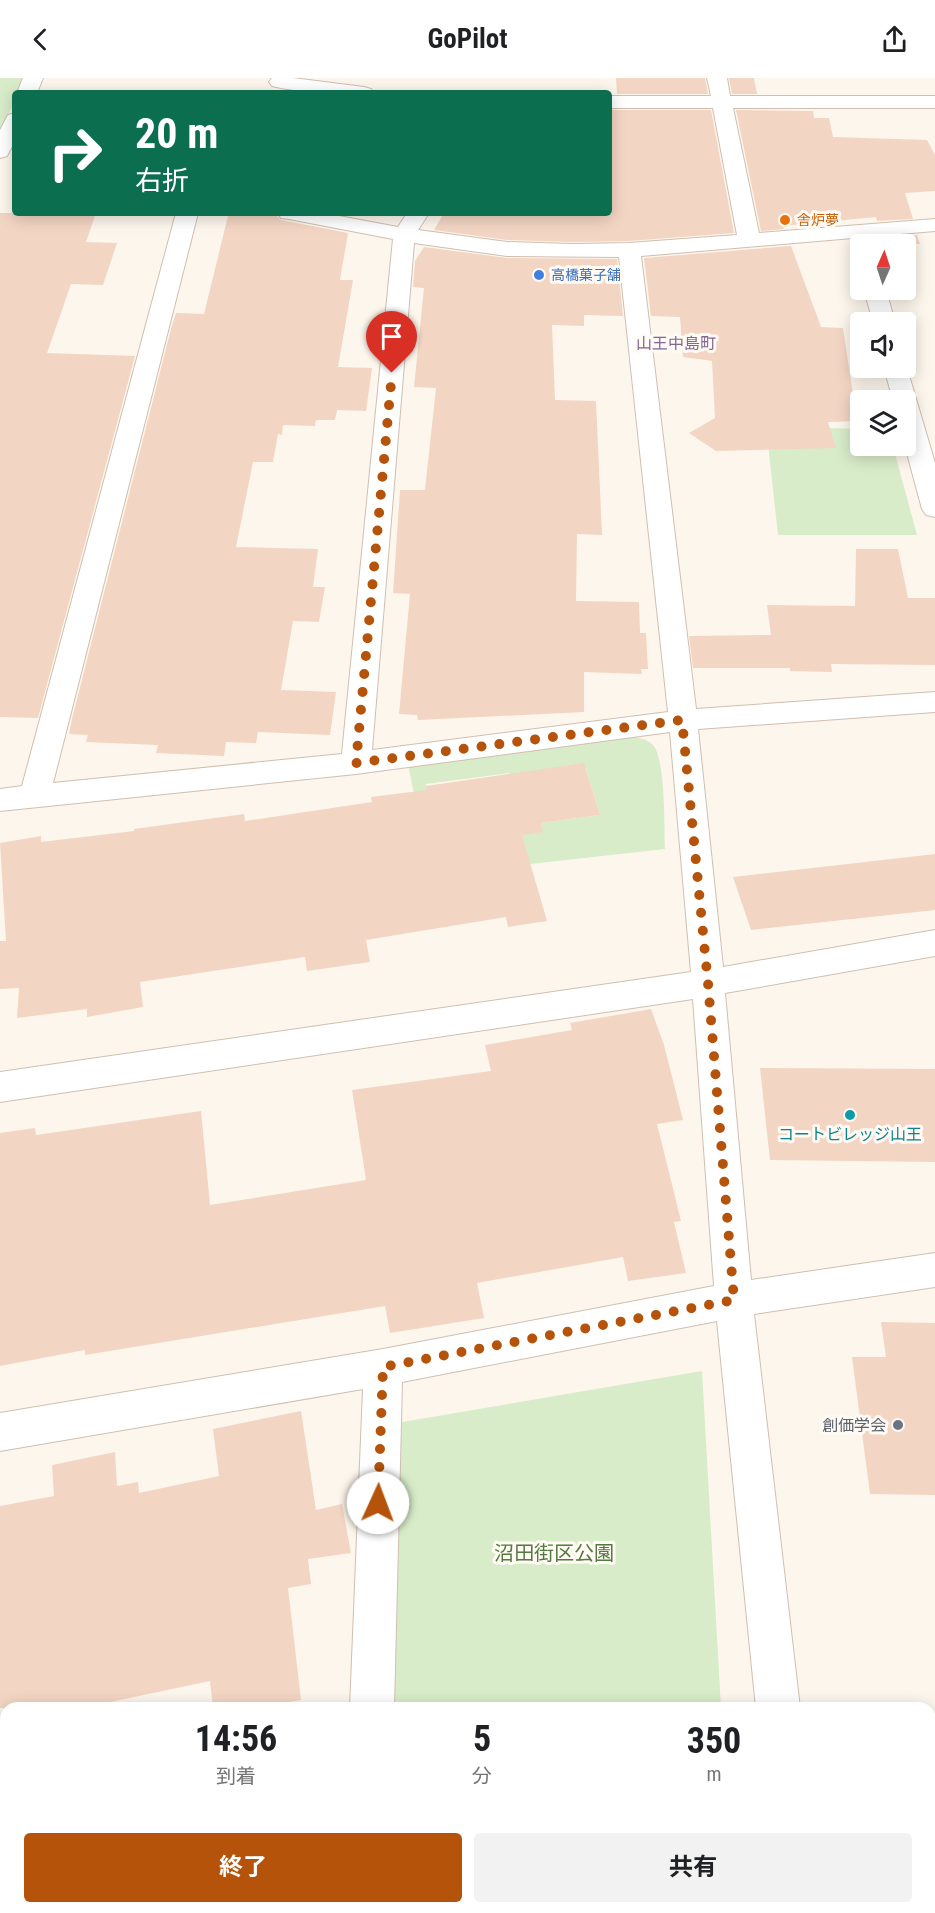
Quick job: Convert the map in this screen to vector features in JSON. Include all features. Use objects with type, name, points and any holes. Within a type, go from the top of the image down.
[{"type":"street","points":[[717,78],[749,239]]},
{"type":"street","points":[[278,84],[335,90]]},
{"type":"street","points":[[612,102],[935,102]]},
{"type":"street","points":[[0,152],[12,126]]},
{"type":"street","points":[[35,795],[186,216]]},
{"type":"street","points":[[305,216],[404,235],[507,249],[629,250],[749,239],[850,238]]},
{"type":"street","points":[[356,763],[404,235],[416,216]]},
{"type":"street","points":[[884,234],[935,225]]},
{"type":"street","points":[[629,250],[682,720],[708,983],[734,1300],[777,1702]]},
{"type":"street","points":[[916,439],[935,509]]},
{"type":"street","points":[[0,800],[356,763],[682,720],[935,702]]},
{"type":"street","points":[[0,1087],[708,983],[935,943]]},
{"type":"street","points":[[0,1432],[383,1367],[734,1300],[935,1270]]},
{"type":"street","points":[[372,1702],[383,1367]]},
{"type":"green space","points":[[0,78],[26,78],[20,90],[12,90],[12,106],[0,132]]},
{"type":"green space","points":[[830,428],[850,429],[850,456],[896,456],[917,535],[778,535],[768,444]]},
{"type":"green space","points":[[626,736],[643,739],[652,744],[657,751],[660,763],[665,849],[431,875],[408,765]],"holes":[[[586,769],[600,815],[541,823],[543,832],[438,835],[426,784],[510,773],[512,779]]]},
{"type":"green space","name":"沼田街区公園","points":[[702,1371],[721,1702],[382,1702],[402,1422]]},
{"type":"building","points":[[616,78],[705,78],[708,94],[617,94]]},
{"type":"building","points":[[729,78],[754,78],[757,94],[732,94]]},
{"type":"building","points":[[612,110],[711,110],[734,233],[629,241],[573,242],[507,240],[434,230],[442,216],[612,216]]},
{"type":"building","points":[[736,110],[813,111],[814,118],[829,118],[833,137],[927,140],[935,155],[935,191],[905,193],[913,219],[877,221],[876,217],[783,226],[784,229],[761,231]]},
{"type":"building","points":[[0,213],[12,213],[12,216],[95,216],[86,242],[117,243],[103,285],[71,284],[47,353],[135,356],[38,718],[0,717]]},
{"type":"building","points":[[228,216],[277,216],[281,220],[348,233],[340,280],[353,280],[338,367],[372,368],[366,411],[337,410],[335,420],[316,420],[315,426],[283,425],[282,435],[278,434],[273,462],[253,462],[236,547],[318,549],[313,587],[325,587],[319,622],[293,621],[281,690],[336,692],[330,735],[258,732],[256,743],[226,742],[224,756],[156,753],[158,745],[86,742],[88,735],[69,734],[72,719],[171,329],[176,313],[204,314]]},
{"type":"building","points":[[791,246],[821,327],[843,328],[852,390],[850,390],[850,421],[828,422],[836,448],[716,451],[689,433],[715,418],[712,361],[683,357],[680,317],[651,316],[644,258]]},
{"type":"building","points":[[424,247],[507,258],[617,259],[623,316],[584,315],[584,326],[552,325],[555,400],[596,401],[602,535],[577,534],[576,601],[639,602],[640,633],[646,633],[648,669],[641,669],[642,674],[584,672],[584,712],[418,720],[417,715],[399,714],[410,594],[393,593],[400,490],[425,490],[436,388],[414,387],[424,288],[413,287],[415,261]]},
{"type":"building","points":[[856,549],[898,549],[908,598],[935,598],[935,665],[831,664],[832,672],[790,671],[790,668],[693,668],[689,636],[771,635],[767,605],[855,606]]},
{"type":"building","points":[[584,763],[600,815],[541,823],[543,832],[522,835],[547,921],[508,927],[506,917],[366,940],[370,962],[307,971],[305,957],[140,982],[143,1007],[87,1017],[87,1009],[17,1018],[19,988],[0,989],[0,941],[6,941],[0,843],[41,836],[41,842],[134,831],[134,829],[244,814],[245,821],[372,802],[371,797],[427,790],[426,786]]},
{"type":"building","points":[[935,854],[935,910],[751,930],[733,877]]},
{"type":"building","points":[[651,1009],[664,1045],[683,1120],[657,1124],[681,1221],[674,1222],[686,1273],[628,1281],[623,1257],[477,1283],[484,1318],[390,1333],[385,1306],[85,1355],[85,1350],[0,1366],[0,1133],[35,1128],[36,1135],[201,1111],[210,1205],[366,1180],[352,1090],[491,1071],[485,1045],[572,1030],[570,1023]]},
{"type":"building","name":"コートビレッジ山王","points":[[760,1068],[935,1069],[935,1162],[770,1160]]},
{"type":"building","name":"創価学会","points":[[881,1322],[935,1323],[935,1495],[870,1494],[852,1357],[886,1357]]},
{"type":"building","points":[[301,1411],[316,1510],[342,1504],[351,1553],[308,1559],[311,1584],[288,1588],[301,1700],[212,1702],[210,1681],[110,1702],[0,1702],[0,1506],[54,1496],[52,1465],[115,1452],[117,1486],[138,1482],[139,1493],[219,1476],[213,1429]]},
{"type":"place","name":"舎炉夢","points":[[785,220]]},
{"type":"place","name":"高橋菓子舗","points":[[539,275]]},
{"type":"place","name":"コートビレッジ山王","points":[[850,1115]]},
{"type":"place","name":"創価学会","points":[[898,1425]]},
{"type":"district","name":"山王中島町","points":[[676,343]]},
{"type":"route","points":[[378,1503],[383,1367],[734,1300],[708,983],[682,720],[356,763],[392,373]]}]
